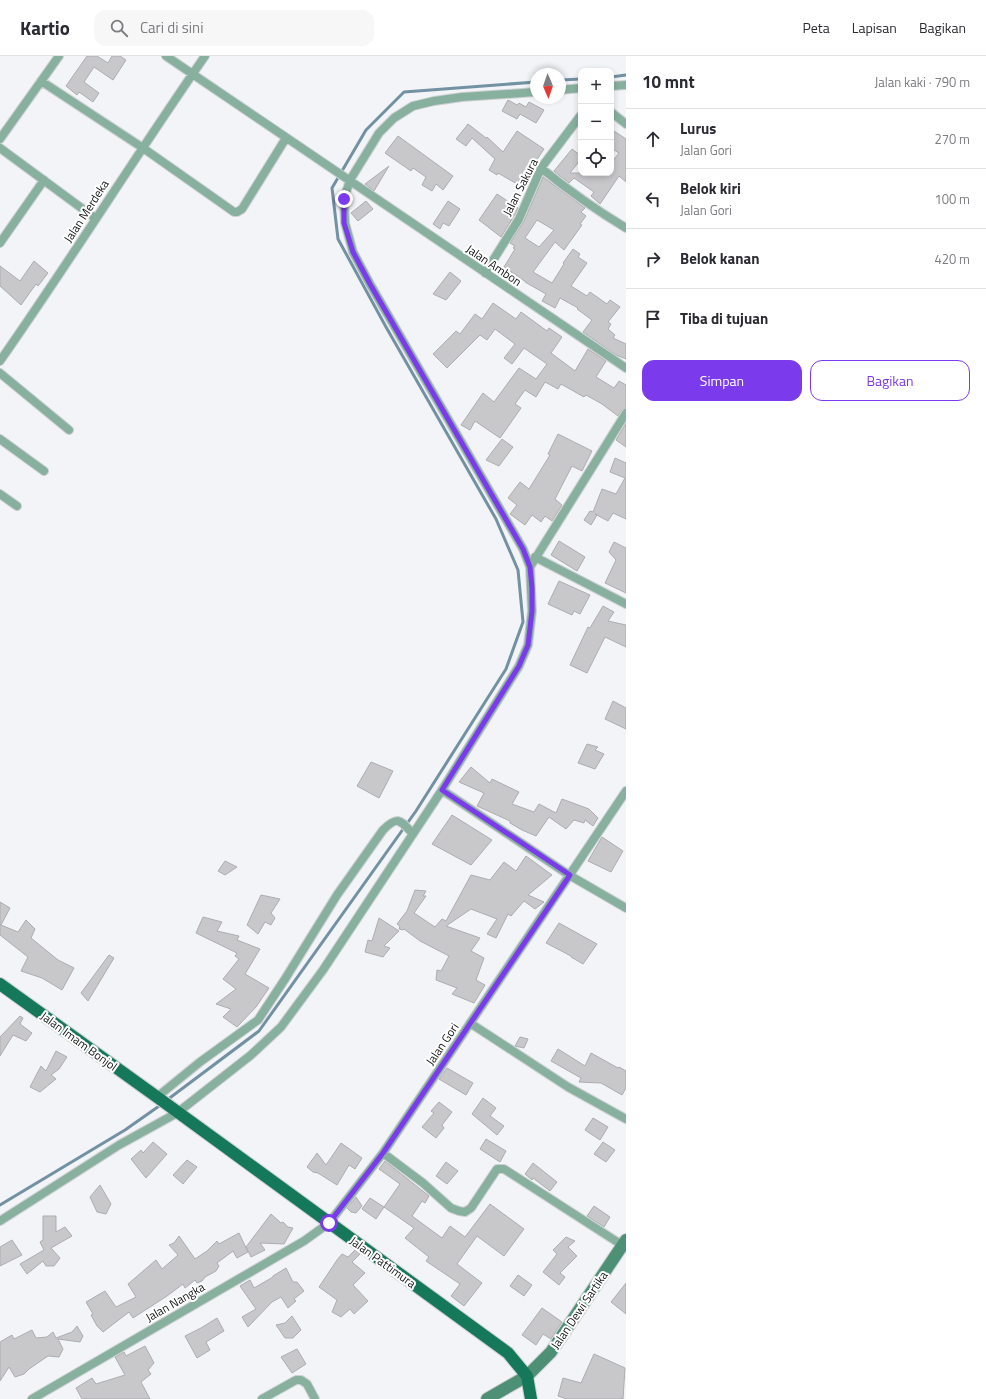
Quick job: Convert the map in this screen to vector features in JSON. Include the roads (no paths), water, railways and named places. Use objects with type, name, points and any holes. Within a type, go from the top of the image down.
[{"type":"main road","name":"Jalan Imam Bonjol","points":[[0,984],[158,1098]]},
{"type":"main road","name":"Jalan Pattimura","points":[[158,1098],[508,1353],[527,1376],[531,1399]]},
{"type":"main road","name":"Jalan Dewi Sartika","points":[[488,1399],[527,1376],[556,1346],[624,1243]]},
{"type":"street","points":[[0,139],[59,56]]},
{"type":"street","name":"Jalan Ambon","points":[[166,56],[626,368]]},
{"type":"street","name":"Jalan Merdeka","points":[[0,361],[46,296],[95,218],[205,56]]},
{"type":"street","points":[[41,81],[142,148],[231,211],[237,212],[242,209],[286,138]]},
{"type":"street","points":[[614,86],[626,85]]},
{"type":"street","points":[[566,89],[578,88]]},
{"type":"street","points":[[0,1221],[119,1145],[177,1112],[252,1055],[281,1027],[323,970],[412,833],[442,790],[508,685],[524,654],[528,645],[532,611],[530,567],[523,549],[353,252],[344,223],[344,199],[349,180],[379,133],[394,118],[413,106],[462,97],[530,92]]},
{"type":"street","points":[[614,114],[626,124]]},
{"type":"street","name":"Jalan Sakura","points":[[485,273],[519,219],[541,168],[578,119]]},
{"type":"street","points":[[0,148],[95,218]]},
{"type":"street","points":[[541,168],[587,202],[626,228]]},
{"type":"street","points":[[0,243],[44,180]]},
{"type":"street","points":[[0,373],[70,430]]},
{"type":"street","points":[[530,567],[626,413]]},
{"type":"street","points":[[0,439],[44,470]]},
{"type":"street","points":[[0,494],[17,506]]},
{"type":"street","points":[[535,557],[626,604]]},
{"type":"street","points":[[442,790],[570,875],[626,908]]},
{"type":"street","name":"Jalan Gori","points":[[329,1223],[383,1153],[626,792]]},
{"type":"street","points":[[158,1098],[200,1062],[258,1020],[337,895],[383,830],[393,821],[402,822],[412,833]]},
{"type":"street","points":[[470,1023],[568,1087],[626,1119]]},
{"type":"street","points":[[383,1153],[423,1183],[451,1208],[459,1211],[465,1212],[471,1208],[497,1169],[504,1169],[624,1243]]},
{"type":"street","name":"Jalan Nangka","points":[[32,1399],[297,1245],[329,1223]]},
{"type":"street","points":[[262,1399],[296,1380],[301,1380],[307,1384],[315,1399]]},
{"type":"waterway","points":[[614,77],[626,75]]},
{"type":"waterway","points":[[566,80],[578,79]]},
{"type":"waterway","points":[[167,1100],[259,1031],[416,811],[506,669],[523,622],[518,570],[496,519],[386,327],[338,239],[332,188],[366,130],[404,92],[530,82]]},
{"type":"waterway","points":[[0,1205],[125,1130],[162,1104]]}]
